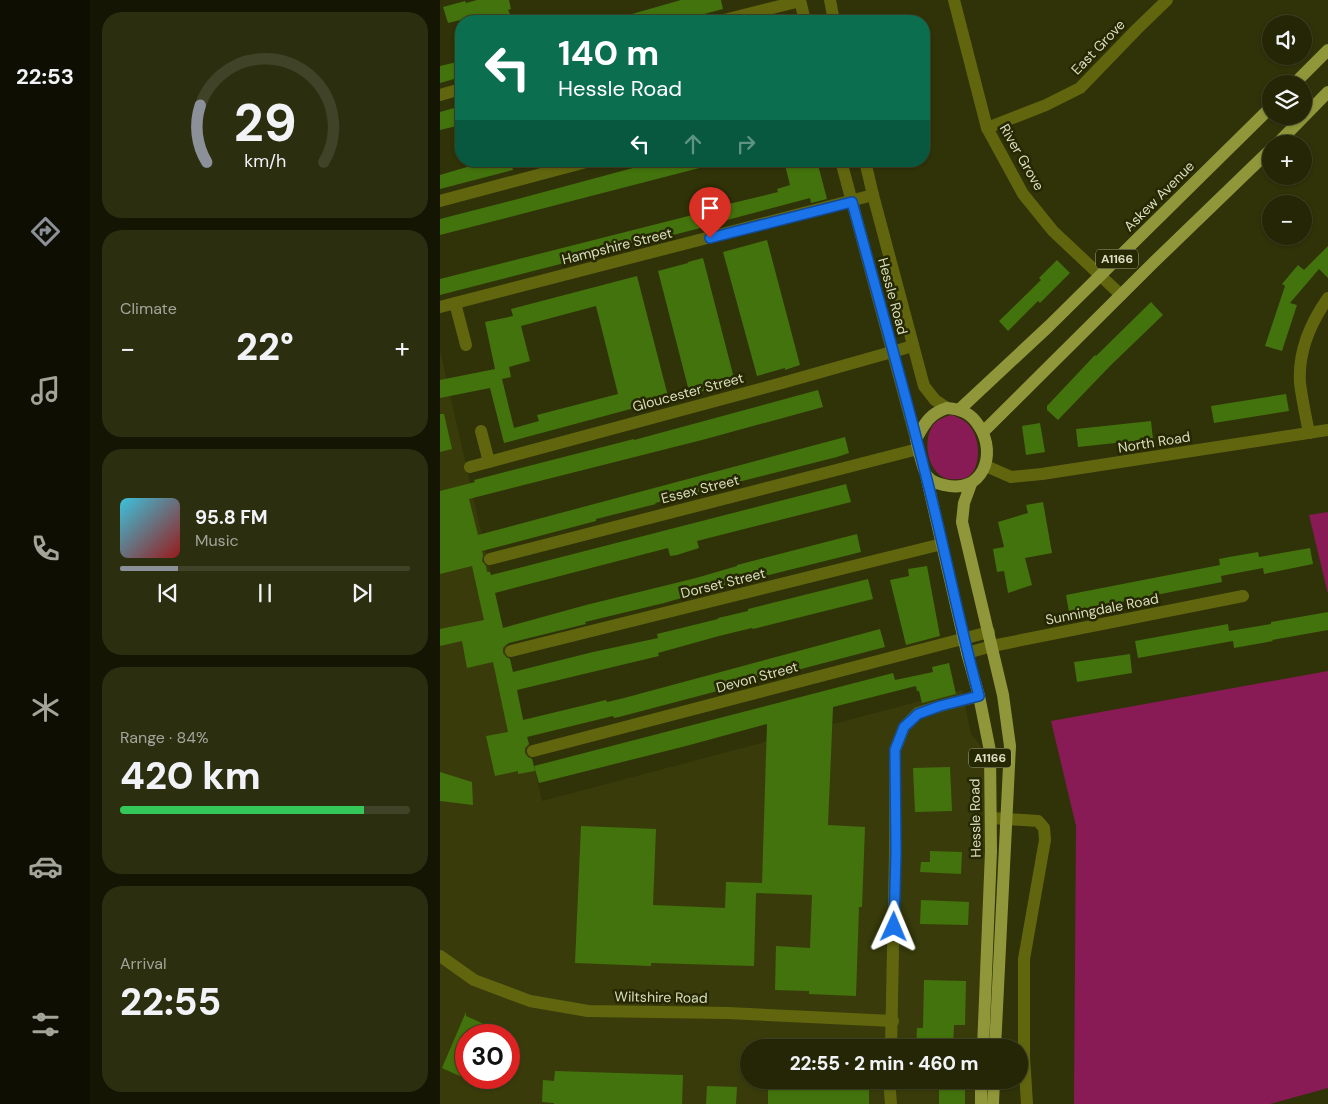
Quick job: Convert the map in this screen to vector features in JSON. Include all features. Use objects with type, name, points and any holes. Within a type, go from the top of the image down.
[{"type":"main road","points":[[1303,75],[1328,50]]},
{"type":"main road","points":[[1286,135],[1328,92]]},
{"type":"main road","name":"Askew Avenue","points":[[953,409],[1050,326],[1262,116]]},
{"type":"main road","name":"A1166","points":[[983,432],[1262,158]]},
{"type":"main road","points":[[953,409],[968,413],[976,421],[983,432],[988,457],[986,466],[971,484],[956,487],[937,484],[926,475],[917,444],[923,426],[930,417],[937,411],[953,409]]},
{"type":"main road","name":"Hessle Road","points":[[926,475],[967,653],[979,696],[990,751],[992,851],[983,1039]]},
{"type":"main road","name":"Hessle Road","points":[[971,484],[964,503],[962,522],[1003,695],[1010,746],[995,1039]]},
{"type":"street","points":[[743,15],[800,0],[804,15]]},
{"type":"street","points":[[830,0],[833,15]]},
{"type":"street","name":"River Grove","points":[[954,0],[987,128],[1024,194],[1053,231],[1121,295]]},
{"type":"street","name":"East Grove","points":[[987,128],[1080,88],[1167,0]]},
{"type":"street","points":[[440,94],[455,90]]},
{"type":"street","points":[[440,201],[568,167]]},
{"type":"street","name":"Hessle Road","points":[[843,167],[917,444]]},
{"type":"street","name":"Hessle Road","points":[[866,167],[924,386],[935,400],[953,409]]},
{"type":"street","name":"Hampshire Street","points":[[440,307],[852,202],[873,195]]},
{"type":"street","points":[[1309,433],[1300,383],[1300,365],[1311,326],[1328,298]]},
{"type":"street","points":[[456,303],[466,345]]},
{"type":"street","name":"Gloucester Street","points":[[470,467],[913,346]]},
{"type":"street","name":"North Road","points":[[986,466],[1011,477],[1328,430]]},
{"type":"street","points":[[481,431],[489,462]]},
{"type":"street","name":"Essex Street","points":[[490,559],[917,444]]},
{"type":"street","name":"Dorset Street","points":[[511,651],[942,544]]},
{"type":"street","name":"Sunningdale Road","points":[[967,653],[992,646],[1244,596]]},
{"type":"street","name":"Devon Street","points":[[533,751],[989,632]]},
{"type":"street","points":[[892,1039],[896,852],[895,750],[904,727],[918,714],[979,696]]},
{"type":"street","points":[[991,818],[1038,821],[1044,828],[1045,840],[1024,959],[1024,1056],[1028,1104]]},
{"type":"street","name":"Wiltshire Road","points":[[440,956],[474,980],[530,1001],[588,1011],[728,1013],[893,1021]]},
{"type":"street","points":[[890,1089],[891,1104]]},
{"type":"shaded area","points":[[440,350],[542,801],[962,690],[971,734],[986,753],[986,904],[979,994],[978,1039],[740,1039],[740,1089],[977,1089],[976,1104],[440,1104]]},
{"type":"shaded area","points":[[951,415],[962,419],[968,424],[974,433],[978,445],[978,457],[974,470],[970,475],[961,479],[947,479],[939,474],[930,462],[928,454],[927,445],[930,430],[938,421]]},
{"type":"shaded area","points":[[1328,512],[1328,594],[1309,515]]},
{"type":"shaded area","points":[[1328,671],[1328,1088],[1270,1104],[1074,1104],[1076,826],[1051,721]]},
{"type":"building","points":[[477,0],[509,0],[511,9],[508,10],[510,14],[506,15],[455,15],[455,21],[448,23],[443,7],[465,1],[466,3]]},
{"type":"building","points":[[681,0],[721,0],[723,9],[700,15],[628,15]]},
{"type":"building","points":[[455,62],[455,79],[440,83],[440,66]]},
{"type":"building","points":[[455,108],[455,126],[440,130],[440,112]]},
{"type":"building","points":[[467,167],[512,167],[513,170],[440,189],[440,175]]},
{"type":"building","points":[[637,167],[703,167],[440,235],[440,219]]},
{"type":"building","points":[[786,167],[819,167],[827,199],[811,203],[810,198],[440,295],[440,279],[712,210],[712,208],[778,192],[777,189],[790,185]]},
{"type":"building","points":[[767,240],[800,365],[757,376],[723,252]]},
{"type":"building","points":[[1328,246],[1328,278],[1319,269],[1290,303],[1297,305],[1282,351],[1265,346],[1285,286],[1282,284],[1298,265],[1304,270]]},
{"type":"building","points":[[703,258],[735,382],[705,389],[690,395],[658,271]]},
{"type":"building","points":[[1057,260],[1070,273],[1008,331],[999,321],[1041,280],[1039,278]]},
{"type":"building","points":[[637,276],[669,400],[504,443],[490,388],[440,398],[440,380],[495,369],[485,322],[513,316],[511,309]],"holes":[[[596,306],[618,394],[537,415],[539,421],[514,428],[502,379],[511,377],[509,367],[530,361],[521,326]]]},
{"type":"building","points":[[1151,302],[1163,315],[1058,420],[1047,410],[1047,406],[1095,355]]},
{"type":"building","points":[[818,390],[823,407],[702,440],[469,499],[478,535],[845,437],[849,453],[655,503],[596,519],[596,521],[482,551],[482,561],[486,566],[487,572],[490,572],[491,575],[846,484],[851,502],[697,541],[699,548],[677,555],[670,556],[668,548],[495,593],[503,628],[857,534],[861,552],[741,581],[664,603],[585,622],[586,624],[509,643],[503,648],[503,653],[510,659],[513,672],[658,638],[657,634],[868,579],[873,599],[719,636],[658,653],[659,656],[517,690],[523,720],[606,700],[607,702],[624,698],[880,629],[885,647],[619,717],[614,718],[613,716],[527,737],[529,744],[525,748],[525,753],[532,759],[535,771],[518,774],[518,771],[495,776],[486,736],[508,732],[493,662],[467,668],[462,641],[440,646],[440,629],[484,620],[472,566],[440,574],[440,491],[475,482],[474,480],[634,440]]},
{"type":"building","points":[[1286,394],[1289,411],[1214,423],[1211,406]]},
{"type":"building","points":[[440,414],[444,414],[452,449],[440,452]]},
{"type":"building","points":[[1151,421],[1153,439],[1078,447],[1076,429]]},
{"type":"building","points":[[1040,423],[1045,452],[1026,455],[1022,426]]},
{"type":"building","points":[[1043,502],[1052,553],[1025,558],[1032,585],[1008,593],[1004,571],[997,572],[993,549],[1004,547],[998,522],[1028,513],[1026,505]]},
{"type":"building","points":[[1310,548],[1313,564],[1264,574],[1263,568],[1221,576],[1222,582],[1069,612],[1066,595],[1220,565],[1219,559],[1229,557],[1258,552],[1259,557]]},
{"type":"building","points":[[927,566],[940,636],[906,645],[890,580],[909,576],[908,569]]},
{"type":"building","points":[[1328,612],[1328,630],[1234,648],[1233,641],[1138,658],[1135,641],[1228,624],[1229,631]]},
{"type":"building","points":[[1130,654],[1132,673],[1077,682],[1074,662]]},
{"type":"building","points":[[949,663],[956,694],[922,703],[916,686],[833,707],[828,825],[865,827],[862,907],[859,907],[856,996],[809,994],[809,991],[775,990],[776,946],[810,948],[812,895],[756,893],[754,966],[651,963],[651,966],[575,963],[581,826],[656,829],[653,905],[725,908],[726,882],[762,883],[767,724],[539,783],[534,766],[893,673],[895,680],[933,672],[932,667]]},
{"type":"building","points":[[950,767],[952,811],[915,812],[913,768]]},
{"type":"building","points":[[440,772],[472,782],[473,805],[440,801]]},
{"type":"building","points":[[930,851],[962,852],[961,874],[920,872],[921,862],[930,862]]},
{"type":"building","points":[[921,900],[969,902],[968,925],[920,924]]},
{"type":"building","points":[[924,980],[966,981],[965,1025],[954,1025],[953,1039],[916,1039],[917,1028],[923,1028]]},
{"type":"building","points":[[466,1012],[466,1016],[484,1024],[461,1024]]},
{"type":"building","points":[[455,1038],[455,1074],[442,1068]]},
{"type":"building","points":[[555,1071],[683,1075],[682,1104],[554,1104],[542,1102],[543,1080],[554,1081]]},
{"type":"building","points":[[707,1086],[737,1087],[736,1104],[706,1104]]},
{"type":"building","points":[[768,1089],[869,1089],[869,1104],[768,1104]]},
{"type":"building","points":[[939,1089],[965,1089],[965,1104],[939,1104]]},
{"type":"route","points":[[710,238],[852,202],[926,475],[955,603],[979,696],[918,714],[904,727],[895,750],[896,852],[894,927]]}]
